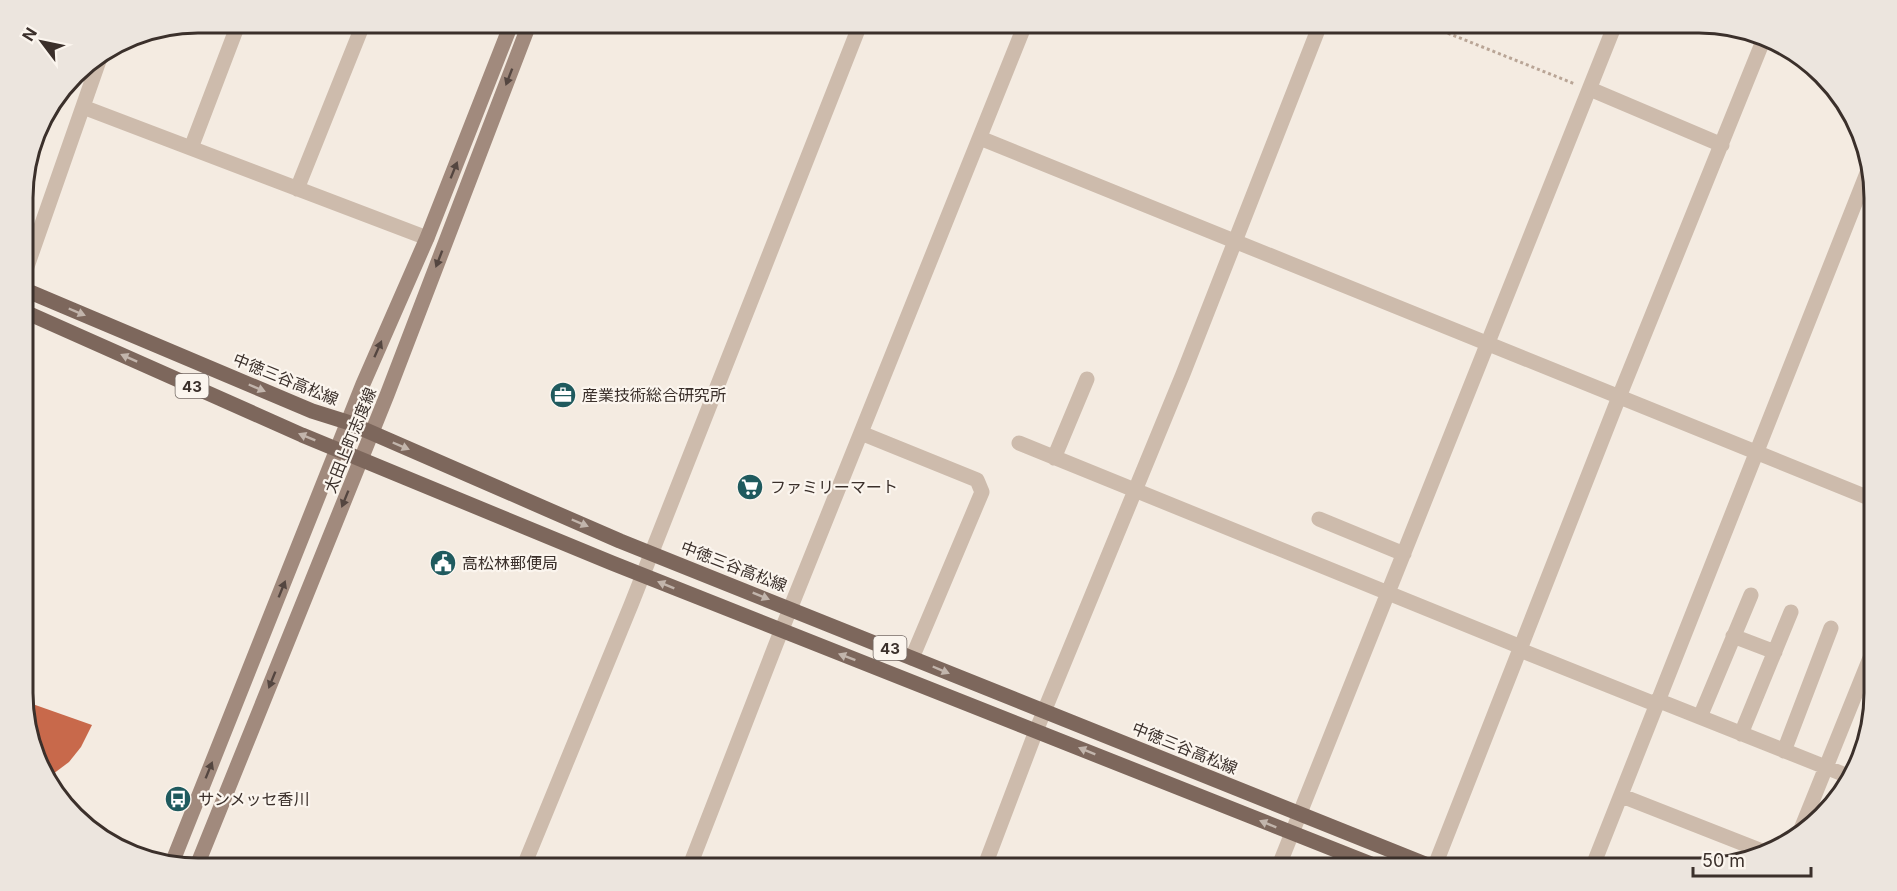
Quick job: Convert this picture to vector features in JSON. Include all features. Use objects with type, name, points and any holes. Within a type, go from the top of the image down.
[{"type":"main road","name":"太田上町志度線","points":[[175,856],[347,422],[427,238],[508,33]]},
{"type":"main road","name":"太田上町志度線","points":[[200,858],[371,434],[526,33]]},
{"type":"main road","name":"中徳三谷高松線","points":[[33,294],[312,411],[347,422],[651,553],[791,607],[1409,858]]},
{"type":"main road","name":"43","points":[[33,315],[337,449],[642,575],[1356,858]]},
{"type":"street","points":[[191,148],[235,33]]},
{"type":"street","points":[[297,189],[360,33]]},
{"type":"street","points":[[527,858],[651,553],[857,33]]},
{"type":"street","points":[[693,858],[781,631],[1022,33]]},
{"type":"street","points":[[988,858],[1036,731],[1136,492],[1317,33]]},
{"type":"street","points":[[1282,858],[1612,33]]},
{"type":"street","points":[[1438,858],[1619,397],[1761,46]]},
{"type":"street","points":[[33,249],[96,68]]},
{"type":"street","points":[[1590,89],[1722,145]]},
{"type":"street","points":[[83,106],[427,238]]},
{"type":"street","points":[[980,138],[1864,496]]},
{"type":"street","points":[[1596,858],[1863,183]]},
{"type":"street","points":[[1054,458],[1087,378]]},
{"type":"street","points":[[861,433],[977,480],[982,492],[912,658]]},
{"type":"street","points":[[1019,443],[1520,648],[1843,774]]},
{"type":"street","points":[[1319,519],[1404,554]]},
{"type":"street","points":[[1700,717],[1751,595]]},
{"type":"street","points":[[1741,734],[1791,612]]},
{"type":"street","points":[[1784,751],[1832,628]]},
{"type":"street","points":[[1733,636],[1774,652]]},
{"type":"street","points":[[1805,819],[1864,687]]},
{"type":"street","points":[[1622,796],[1754,848]]},
{"type":"path","points":[[1448,33],[1590,89]]},
{"type":"building","points":[[34,704],[92,725],[81,747],[69,762],[54,773],[39,736]]},
{"type":"place","name":"産業技術総合研究所","points":[[563,395]]},
{"type":"place","name":"ファミリーマート","points":[[750,487]]},
{"type":"place","name":"高松林郵便局","points":[[443,563]]},
{"type":"place","name":"サンメッセ香川","points":[[178,799]]}]
